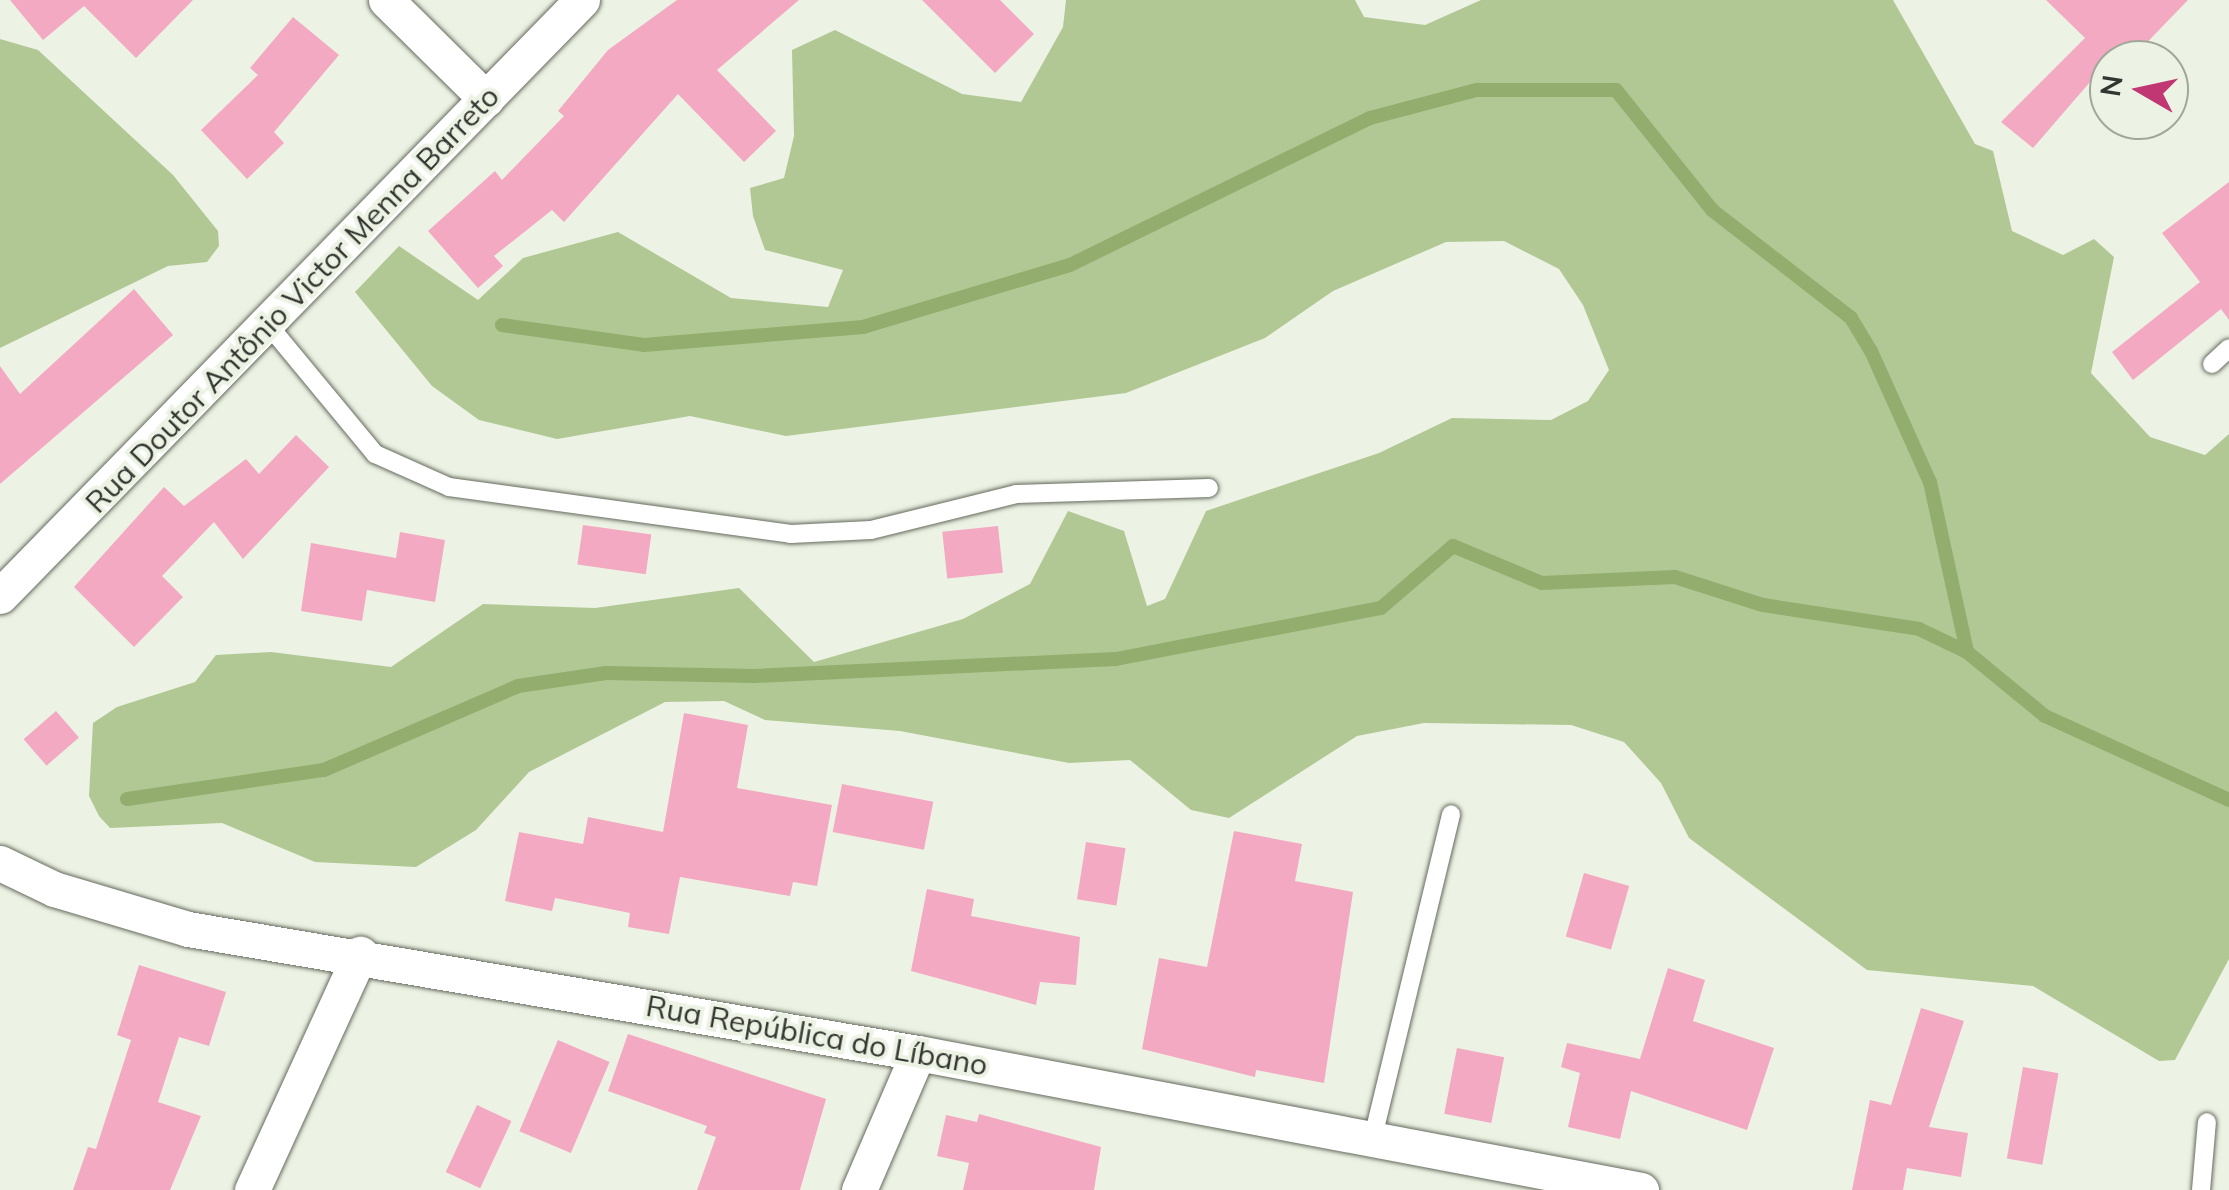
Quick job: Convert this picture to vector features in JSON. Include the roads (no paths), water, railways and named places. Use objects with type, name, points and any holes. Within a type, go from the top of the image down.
[{"type":"street","points":[[386,0],[486,98]]},
{"type":"street","name":"Rua Doutor Antônio Victor Menna Barreto","points":[[0,596],[270,327],[582,0]]},
{"type":"street","name":"Rua República do Líbano","points":[[0,863],[54,889],[188,928],[360,954],[918,1052],[1373,1137],[1483,1174],[1641,1190]]},
{"type":"street","points":[[252,1190],[360,954]]},
{"type":"street","points":[[859,1190],[918,1052]]},
{"type":"lane","points":[[270,327],[375,454],[449,487],[791,534],[871,530],[1016,494],[1210,488]]},
{"type":"lane","points":[[2212,364],[2229,348]]},
{"type":"lane","points":[[1373,1137],[1451,814]]},
{"type":"lane","points":[[2201,1190],[2207,1122]]},
{"type":"waterway","points":[[502,325],[644,345],[863,327],[1070,265],[1370,118],[1477,90],[1616,90],[1712,210],[1851,318],[1871,351],[1930,482],[1967,652]]},
{"type":"waterway","points":[[127,799],[324,770],[518,686],[606,673],[754,676],[1116,659],[1381,608],[1453,546],[1542,583],[1675,577],[1763,605],[1919,629],[1967,652],[2045,716],[2229,800]]}]
